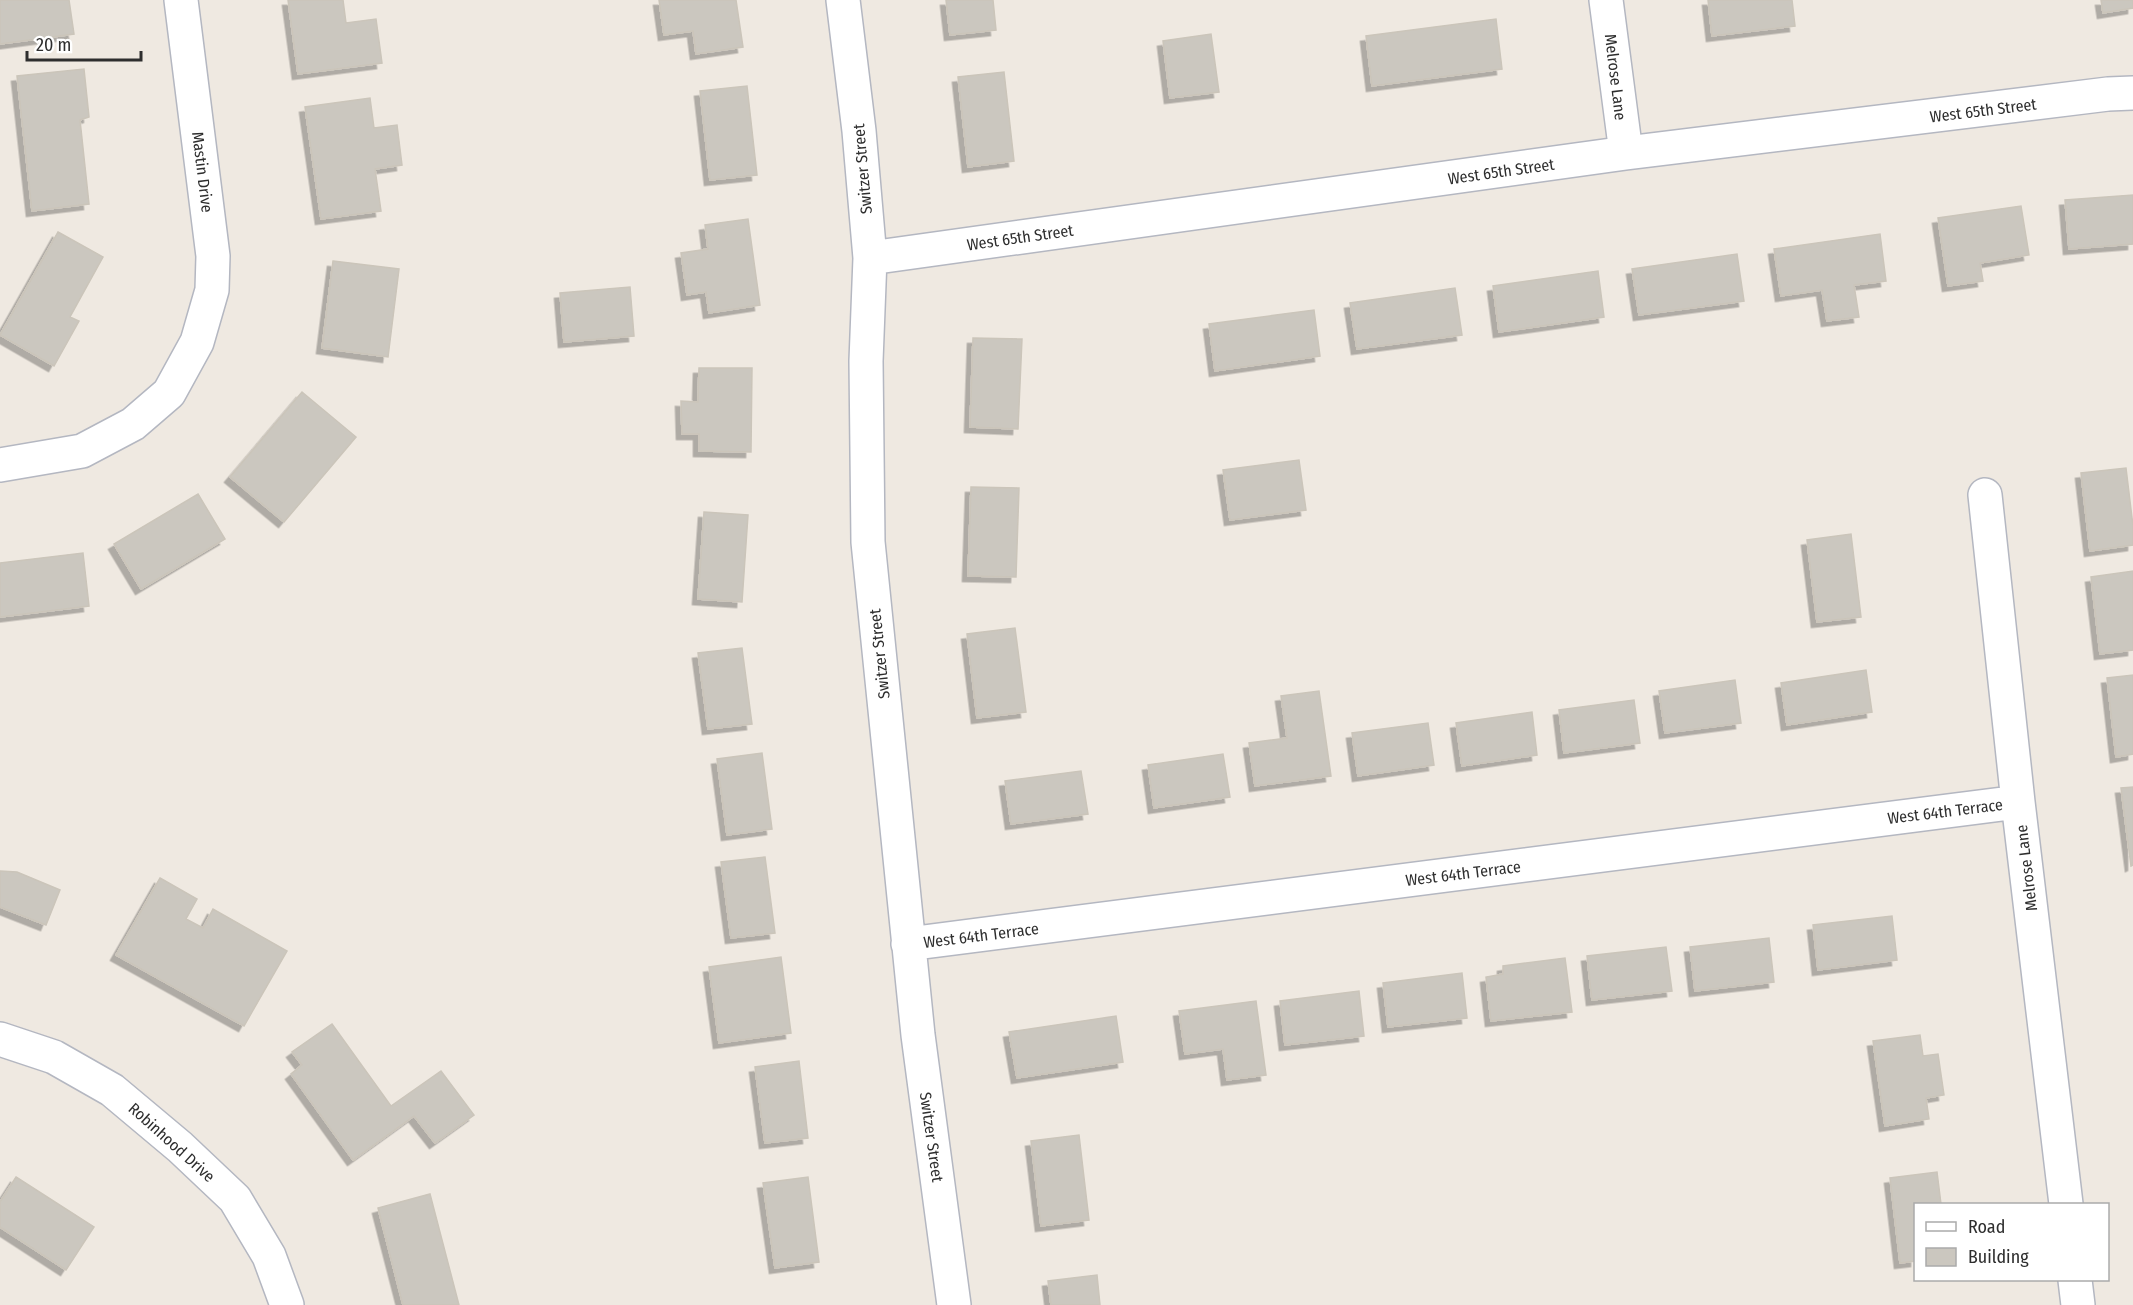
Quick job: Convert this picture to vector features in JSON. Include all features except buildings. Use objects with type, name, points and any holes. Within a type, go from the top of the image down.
[{"type":"street","name":"Mastin Drive","points":[[0,465],[82,451],[133,424],[169,393],[197,342],[212,290],[213,256],[181,0]]},
{"type":"street","name":"Switzer Street","points":[[843,0],[859,131],[870,258],[866,361],[868,542],[918,1035],[954,1305]]},
{"type":"street","name":"Melrose Lane","points":[[1606,0],[1626,153]]},
{"type":"street","name":"West 65th Street","points":[[870,258],[1626,153],[2133,93]]},
{"type":"street","name":"Melrose Lane","points":[[1985,495],[2018,802],[2066,1203]]},
{"type":"street","name":"West 64th Terrace","points":[[908,944],[2018,802]]},
{"type":"street","name":"Robinhood Drive","points":[[0,1040],[54,1057],[112,1090],[180,1147],[235,1199],[268,1256],[287,1305]]},
{"type":"street","points":[[2075,1281],[2078,1305]]}]
